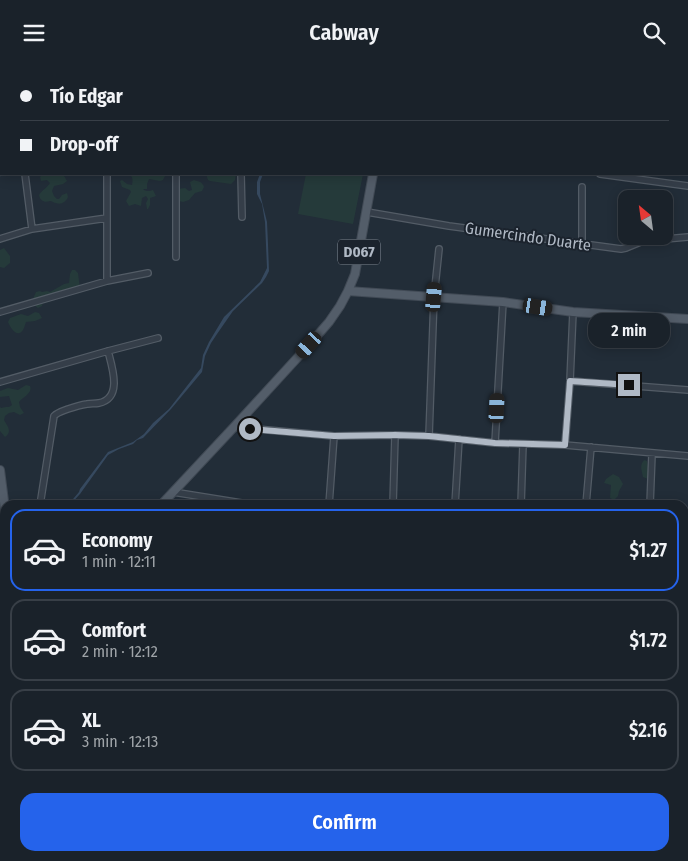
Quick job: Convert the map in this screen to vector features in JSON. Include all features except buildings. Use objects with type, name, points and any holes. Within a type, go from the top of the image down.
[{"type":"main road","name":"D067","points":[[166,500],[329,322],[348,291],[355,274],[373,175]]},
{"type":"main road","points":[[348,291],[503,302],[573,312],[688,319]]},
{"type":"main road","points":[[0,470],[4,500]]},
{"type":"street","points":[[25,175],[32,229]]},
{"type":"street","points":[[107,175],[107,281]]},
{"type":"street","points":[[176,175],[176,257]]},
{"type":"street","points":[[242,175],[242,217]]},
{"type":"street","points":[[608,175],[688,185]]},
{"type":"street","points":[[582,187],[582,243]]},
{"type":"street","name":"Gumercindo Duarte","points":[[367,212],[622,249],[644,241],[688,237]]},
{"type":"street","points":[[0,239],[32,229],[107,218]]},
{"type":"street","points":[[429,436],[434,297],[438,249]]},
{"type":"street","points":[[0,311],[107,281],[148,273]]},
{"type":"street","points":[[495,443],[503,302]]},
{"type":"street","points":[[565,445],[573,312]]},
{"type":"street","points":[[0,382],[158,338]]},
{"type":"street","points":[[41,500],[54,416],[57,413],[77,406],[106,401],[111,396],[114,372],[108,351]]},
{"type":"street","points":[[570,381],[688,390]]},
{"type":"street","points":[[234,427],[334,436],[429,436],[495,443],[565,445],[688,456]]},
{"type":"street","points":[[393,500],[395,435]]},
{"type":"street","points":[[329,500],[334,436]]},
{"type":"street","points":[[455,500],[459,439]]},
{"type":"street","points":[[521,500],[523,444]]},
{"type":"street","points":[[586,500],[591,447]]},
{"type":"street","points":[[650,500],[652,454]]},
{"type":"street","points":[[173,492],[223,500]]},
{"type":"green space","points":[[64,175],[67,181],[54,186],[52,191],[57,199],[67,193],[68,197],[63,203],[58,204],[42,200],[39,195],[50,183],[47,180],[41,181],[41,176]]},
{"type":"green space","points":[[166,175],[163,180],[160,181],[149,179],[147,189],[143,189],[147,191],[153,190],[156,196],[150,198],[148,209],[146,203],[148,199],[146,196],[142,198],[141,206],[135,204],[129,206],[126,201],[131,192],[122,187],[120,181],[122,180],[132,185],[131,176]]},
{"type":"green space","points":[[206,175],[236,175],[235,180],[231,184],[208,180]]},
{"type":"green space","points":[[306,175],[363,175],[353,224],[298,214]]},
{"type":"green space","points":[[194,180],[202,184],[204,187],[202,191],[195,193],[189,200],[179,201],[178,189],[192,190],[190,182]]},
{"type":"green space","points":[[4,248],[10,256],[10,263],[4,268],[0,267],[0,250]]},
{"type":"green space","points":[[72,270],[78,273],[80,289],[43,302],[42,306],[38,308],[33,304],[32,301],[36,292],[50,292],[69,283]]},
{"type":"green space","points":[[35,312],[39,313],[42,318],[26,322],[21,332],[16,333],[10,327],[8,322],[10,318],[21,314],[28,316]]},
{"type":"green space","points":[[26,385],[30,386],[30,391],[19,402],[24,413],[20,415],[14,412],[5,416],[4,420],[8,426],[9,433],[5,437],[0,431],[0,407],[12,405],[9,396],[0,397],[0,391],[8,388],[18,390]]},
{"type":"green space","points":[[644,460],[647,461],[650,477],[648,479],[643,477],[642,464]]},
{"type":"green space","points":[[613,474],[619,477],[623,484],[618,496],[614,500],[610,498],[611,485],[604,483]]},
{"type":"water","points":[[260,175],[263,175],[260,182],[260,194],[267,222],[269,271],[266,277],[233,311],[211,343],[205,356],[202,372],[171,409],[143,438],[108,455],[80,494],[72,500],[108,452],[133,442],[144,434],[169,409],[201,368],[203,355],[224,317],[260,282],[267,268],[265,222],[262,204],[257,194],[257,182]]},
{"type":"route","points":[[250,429],[334,436],[429,436],[495,443],[565,445],[570,381],[629,385]]}]
